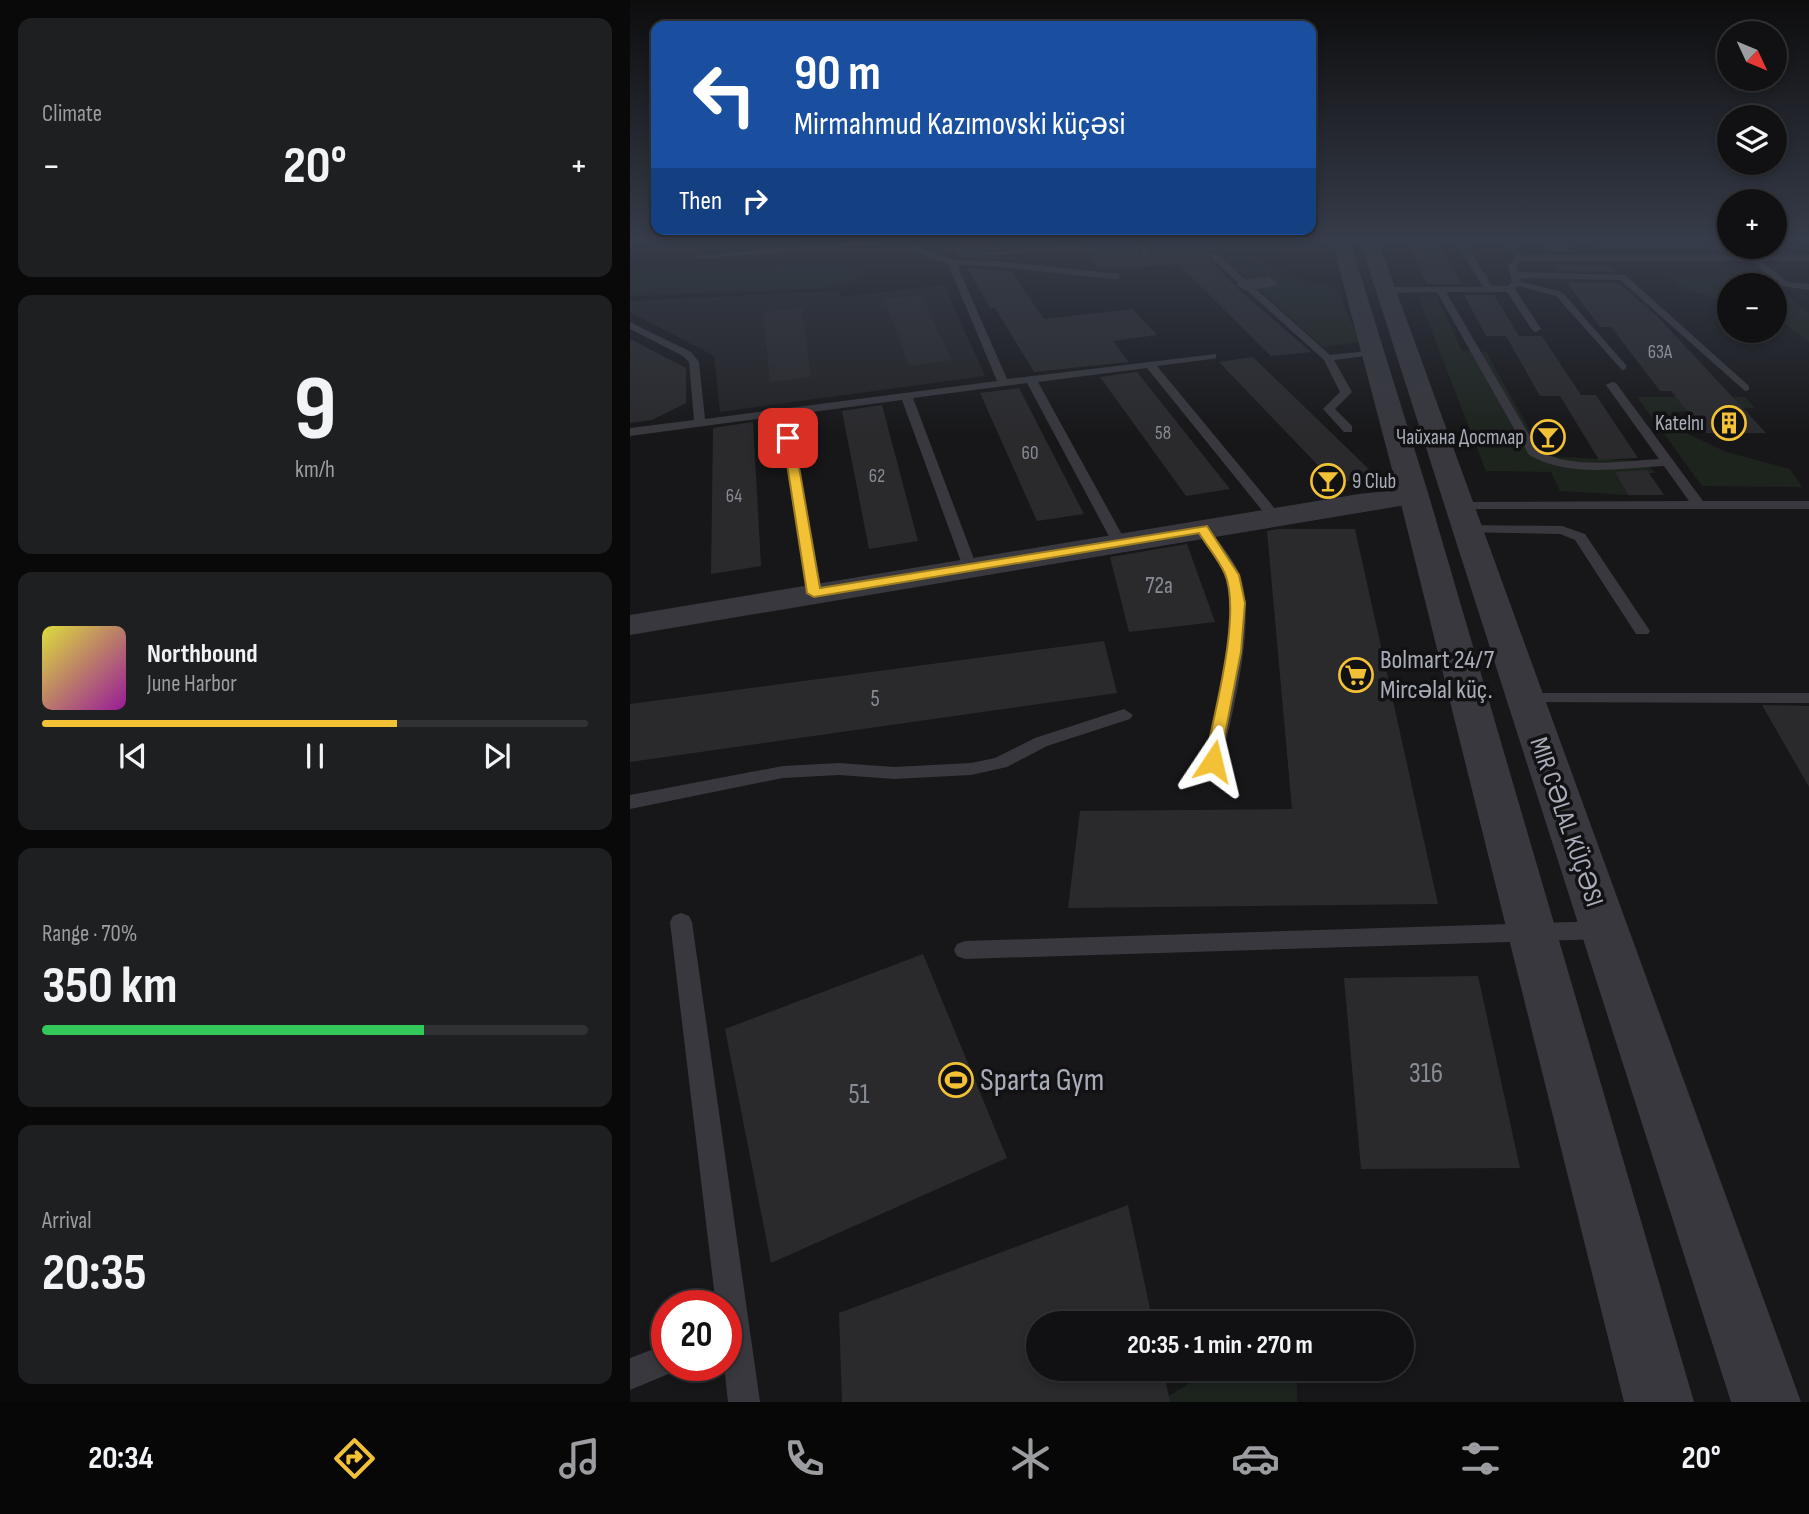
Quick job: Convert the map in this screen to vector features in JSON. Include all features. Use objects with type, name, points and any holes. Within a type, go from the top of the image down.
[{"type":"street","points":[[630,625],[1273,516],[1448,507],[1373,352],[1360,306]]},
{"type":"street","name":"MIR CƏLAL KÜÇƏSI","points":[[1390,306],[1448,507],[1531,933],[1658,1402]]},
{"type":"street","name":"MIR CƏLAL KÜÇƏSI","points":[[1448,507],[1524,698],[1766,1402]]},
{"type":"lane","points":[[970,306],[1003,383]]},
{"type":"lane","points":[[1270,306],[1328,358],[1346,392],[1329,409],[1348,429]]},
{"type":"lane","points":[[1449,306],[1533,452],[1540,458],[1558,463],[1668,463]]},
{"type":"lane","points":[[1525,306],[1536,329]]},
{"type":"lane","points":[[1570,306],[1622,367]]},
{"type":"lane","points":[[1655,306],[1745,388]]},
{"type":"lane","points":[[630,325],[687,354],[694,362],[700,422]]},
{"type":"lane","points":[[1328,358],[1373,352]]},
{"type":"lane","points":[[630,432],[1212,356]]},
{"type":"lane","points":[[1150,365],[1273,516]]},
{"type":"lane","points":[[1031,380],[1119,542]]},
{"type":"lane","points":[[1612,385],[1699,504]]},
{"type":"lane","points":[[906,396],[970,567]]},
{"type":"lane","points":[[784,412],[814,593]]},
{"type":"lane","points":[[1448,507],[1809,505]]},
{"type":"lane","points":[[1448,507],[1562,530],[1580,537],[1642,631]]},
{"type":"lane","points":[[1202,529],[1232,575],[1238,603],[1233,652],[1213,761]]},
{"type":"lane","points":[[1524,698],[1809,698]]},
{"type":"lane","points":[[630,802],[783,772],[839,769],[894,773],[971,769],[1000,762],[1041,742],[1124,715]]},
{"type":"lane","points":[[681,922],[725,1290]]},
{"type":"lane","points":[[965,950],[1604,930]]},
{"type":"lane","points":[[630,1374],[651,1365]]},
{"type":"lane","points":[[740,1381],[744,1402]]},
{"type":"shaded area","points":[[630,306],[954,306],[985,376],[720,412],[714,356],[630,312]]},
{"type":"shaded area","points":[[1278,306],[1344,306],[1360,342],[1323,347]]},
{"type":"shaded area","points":[[1422,306],[1441,306],[1462,351],[1486,352],[1544,456],[1641,461],[1657,473],[1616,473],[1628,495],[1560,491],[1551,472],[1486,471]]},
{"type":"shaded area","points":[[1787,306],[1801,306],[1809,313],[1809,342],[1787,325]]},
{"type":"shaded area","points":[[1637,397],[1745,397],[1755,408],[1671,412],[1684,432],[1726,452],[1790,469],[1802,487],[1702,486]]},
{"type":"shaded area","points":[[1193,1381],[1297,1381],[1297,1402],[1159,1402]]},
{"type":"building","points":[[887,306],[926,306],[952,360],[909,366]]},
{"type":"building","points":[[1035,306],[1044,319],[1132,309],[1157,335],[1113,341],[1129,362],[1034,372],[995,308],[990,308]]},
{"type":"building","points":[[1221,306],[1258,306],[1311,352],[1271,356]]},
{"type":"building","points":[[1470,306],[1501,306],[1519,336],[1542,336],[1581,395],[1596,395],[1638,458],[1599,460],[1560,396],[1540,396],[1506,336],[1486,336]]},
{"type":"building","points":[[1584,306],[1646,306],[1766,433],[1706,433],[1671,391],[1660,391],[1611,327],[1600,327]]},
{"type":"building","points":[[802,308],[811,377],[770,382],[763,312]]},
{"type":"building","points":[[630,339],[686,368],[686,403],[652,420],[630,423]]},
{"type":"building","points":[[1253,357],[1376,476],[1335,483],[1219,362]]},
{"type":"building","points":[[1137,372],[1230,489],[1186,496],[1100,377]]},
{"type":"building","points":[[1019,388],[1084,514],[1037,521],[980,393]]},
{"type":"building","points":[[882,405],[918,541],[869,549],[842,411]]},
{"type":"building","points":[[753,422],[761,566],[711,574],[713,428]]},
{"type":"building","points":[[1647,470],[1664,495],[1628,495],[1615,472]]},
{"type":"building","points":[[1355,529],[1438,904],[1068,908],[1080,811],[1292,809],[1267,531]]},
{"type":"building","points":[[1187,544],[1215,622],[1129,632],[1110,557]]},
{"type":"building","points":[[1104,641],[1117,693],[630,762],[630,704]]},
{"type":"building","points":[[1762,705],[1809,706],[1809,787]]},
{"type":"building","points":[[923,954],[1007,1158],[771,1263],[725,1029]]},
{"type":"building","points":[[1478,976],[1520,1168],[1361,1169],[1344,978]]},
{"type":"building","points":[[1128,1205],[1150,1311],[1026,1311],[1026,1381],[1166,1381],[1170,1402],[842,1402],[839,1313]]},
{"type":"place","name":"Katelnı","points":[[1729,423]]},
{"type":"place","name":"Чайхана Достлар","points":[[1548,437]]},
{"type":"place","name":"9 Club","points":[[1328,481]]},
{"type":"place","name":"Bolmart 24/7 Mircәlal küç.","points":[[1356,675]]},
{"type":"place","name":"Sparta Gym","points":[[956,1080]]},
{"type":"route","points":[[788,438],[814,593],[1202,529],[1232,575],[1238,603],[1233,652],[1213,761]]}]
